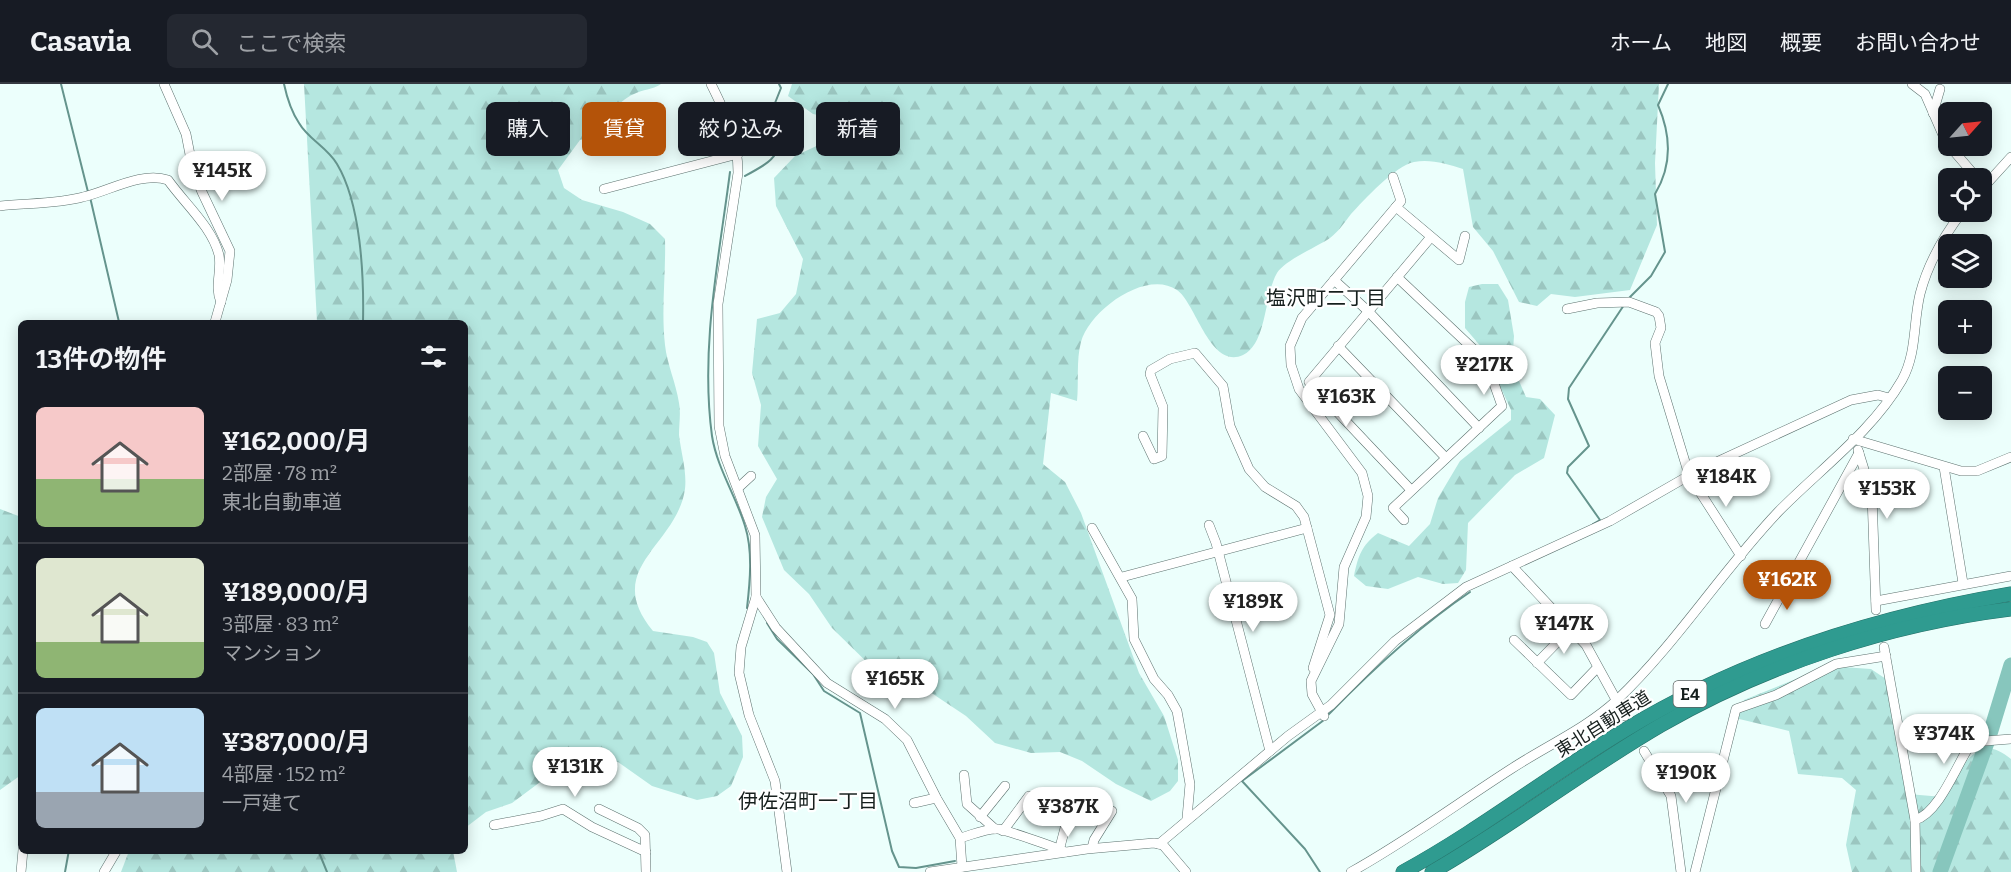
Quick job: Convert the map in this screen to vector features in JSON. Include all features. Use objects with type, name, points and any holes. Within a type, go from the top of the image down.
[{"type":"highway","name":"東北自動車道","points":[[1403,872],[1625,730],[1736,672],[1815,640],[1886,619],[2011,594]]},
{"type":"highway","name":"東北自動車道","points":[[1432,872],[1632,742],[1741,684],[1819,654],[1879,636],[1962,616],[2010,609]]},
{"type":"street","points":[[164,84],[186,134],[193,170],[201,192],[230,251],[231,258],[216,320]]},
{"type":"street","points":[[711,84],[720,102]]},
{"type":"street","points":[[1912,84],[1925,94],[1946,142],[1968,168]]},
{"type":"street","points":[[1933,113],[1940,89]]},
{"type":"street","points":[[604,189],[730,156]]},
{"type":"street","points":[[738,156],[738,173],[718,304],[717,370],[720,438],[754,535],[756,597],[741,647],[739,673],[749,715],[776,781],[787,872]]},
{"type":"street","points":[[1992,176],[2011,157]]},
{"type":"street","points":[[0,206],[82,198],[109,188],[159,177],[168,180],[210,233],[220,264],[217,294],[220,302]]},
{"type":"street","points":[[1313,674],[1339,624],[1344,567],[1368,508],[1366,484],[1362,473],[1299,389],[1290,355],[1290,346],[1302,318],[1401,201],[1393,177]]},
{"type":"street","points":[[1396,207],[1458,260],[1465,236]]},
{"type":"street","points":[[1351,872],[1391,850],[1615,701],[1650,665],[1777,513],[1853,439],[1901,381],[1913,351],[1919,296],[1930,263],[1942,239],[1955,222]]},
{"type":"street","points":[[1411,490],[1309,382],[1431,237]]},
{"type":"street","points":[[1397,277],[1486,361],[1502,406],[1393,508],[1404,520]]},
{"type":"street","points":[[1334,280],[1368,311],[1479,428]]},
{"type":"street","points":[[1567,309],[1597,303],[1629,302],[1656,312],[1659,316],[1661,328],[1655,343],[1659,376],[1689,475],[1741,556]]},
{"type":"street","points":[[1338,346],[1446,458]]},
{"type":"street","points":[[1143,436],[1154,459],[1162,456],[1163,407],[1150,374],[1151,370],[1170,359],[1195,353],[1222,386],[1230,426],[1249,469],[1265,487],[1296,506],[1304,517],[1330,615],[1330,623],[1314,660],[1313,674],[1312,694],[1323,714]]},
{"type":"street","points":[[1159,844],[1187,818],[1270,751],[1323,714],[1395,640],[1466,588],[1610,521],[1689,475],[1851,400],[1878,396],[1889,398]]},
{"type":"street","points":[[1853,439],[1872,495],[1876,606],[1963,583],[2011,576]]},
{"type":"street","points":[[1853,439],[1944,467],[1977,471],[2009,462]]},
{"type":"street","points":[[1765,624],[1858,453]]},
{"type":"street","points":[[1944,467],[1955,549],[1963,583]]},
{"type":"street","points":[[738,488],[751,476]]},
{"type":"street","points":[[1209,525],[1218,551],[1270,751]]},
{"type":"street","points":[[1092,528],[1122,577],[1132,599],[1134,639],[1154,679],[1168,695],[1177,711],[1190,784],[1187,818]]},
{"type":"street","points":[[1122,577],[1307,528]]},
{"type":"street","points":[[1512,566],[1586,645],[1625,716]]},
{"type":"street","points":[[756,597],[776,628],[827,683],[855,703],[885,719],[907,740],[936,798],[960,838],[962,867]]},
{"type":"street","points":[[1537,663],[1571,628]]},
{"type":"street","points":[[1514,640],[1571,695],[1597,668]]},
{"type":"street","points":[[1695,872],[1736,709],[1776,695],[1836,664],[1885,652],[1915,820],[1916,872]]},
{"type":"street","points":[[1915,820],[1921,818],[1934,804],[1954,775],[1970,745],[1980,740],[1995,742],[2011,739]]},
{"type":"street","points":[[1644,751],[1671,796],[1681,872]]},
{"type":"street","points":[[964,775],[967,804],[980,817],[999,830],[1063,849]]},
{"type":"street","points":[[980,817],[1005,786]]},
{"type":"street","points":[[960,838],[999,830],[1029,796]]},
{"type":"street","points":[[914,803],[936,798]]},
{"type":"street","points":[[494,825],[541,816],[563,809],[645,852]]},
{"type":"street","points":[[598,809],[638,828],[645,835],[646,872]]},
{"type":"street","points":[[1063,849],[1070,809]]},
{"type":"street","points":[[1092,848],[1094,840],[1112,811]]},
{"type":"street","points":[[604,832],[613,816]]},
{"type":"street","points":[[930,872],[1063,849],[1141,843],[1159,844],[1186,872]]},
{"type":"street","points":[[21,872],[23,854]]},
{"type":"street","points":[[104,872],[115,854]]},
{"type":"green space","points":[[304,84],[661,84],[637,92],[622,102],[582,102],[582,140],[570,154],[570,102],[486,102],[486,156],[568,156],[558,170],[564,188],[582,200],[623,212],[650,224],[665,239],[664,332],[666,352],[680,407],[679,435],[685,469],[685,489],[679,509],[638,573],[635,590],[639,609],[653,631],[693,637],[707,642],[714,653],[720,693],[742,736],[743,757],[731,786],[717,796],[697,800],[652,786],[618,762],[587,761],[551,774],[512,803],[486,812],[468,826],[468,320],[317,320]]},
{"type":"green space","points":[[792,84],[1659,84],[1655,163],[1657,225],[1630,290],[1575,297],[1551,294],[1537,306],[1519,302],[1493,251],[1473,227],[1463,169],[1420,161],[1398,170],[1380,184],[1330,238],[1281,268],[1273,282],[1257,341],[1243,355],[1231,357],[1221,353],[1205,333],[1184,297],[1177,290],[1164,285],[1150,285],[1135,289],[1121,296],[1095,317],[1081,342],[1077,401],[1051,393],[1043,464],[1065,482],[1081,513],[1139,673],[1164,716],[1178,760],[1178,781],[1170,791],[1151,801],[1116,784],[1082,761],[1060,752],[1031,753],[995,743],[966,716],[924,688],[879,674],[832,628],[809,594],[784,570],[762,517],[766,497],[777,479],[758,446],[761,405],[752,373],[757,319],[780,313],[796,294],[803,259],[776,206],[774,178],[795,156],[804,156],[804,152],[816,146],[816,156],[900,156],[900,102],[816,102],[816,115],[804,108],[804,102],[796,102],[788,96]]},
{"type":"green space","points":[[1498,284],[1508,300],[1514,336],[1512,365],[1526,397],[1540,399],[1555,415],[1544,458],[1515,475],[1468,523],[1466,570],[1458,583],[1443,584],[1418,577],[1388,589],[1366,586],[1354,576],[1359,557],[1368,542],[1378,533],[1409,546],[1430,524],[1438,498],[1460,461],[1511,420],[1511,410],[1483,349],[1465,328],[1465,302],[1469,287]]},
{"type":"green space","points":[[0,509],[18,516],[18,777],[0,790]]},
{"type":"green space","points":[[1828,666],[1871,669],[1892,683],[1908,794],[1943,797],[1963,765],[1979,751],[1988,748],[1999,751],[2011,759],[2011,872],[1852,872],[1846,845],[1856,790],[1842,778],[1798,774],[1789,731],[1735,718],[1744,700]]},
{"type":"green space","points":[[128,854],[454,854],[457,872],[121,872]]},
{"type":"waterway","points":[[61,84],[88,192]]},
{"type":"waterway","points":[[284,84],[296,118],[307,134],[337,164],[345,180],[356,219],[362,262],[363,320]]},
{"type":"waterway","points":[[745,176],[764,165],[775,154],[777,139],[769,118],[781,88],[779,84]]},
{"type":"waterway","points":[[1627,300],[1651,276],[1665,252],[1655,194],[1661,183],[1667,161],[1667,139],[1658,105],[1668,84]]},
{"type":"waterway","points":[[730,172],[712,303],[708,370],[709,403],[714,448],[748,536],[750,577],[747,608],[749,608]]},
{"type":"waterway","points":[[90,197],[119,320]]},
{"type":"waterway","points":[[1593,524],[1600,520],[1567,473],[1568,467],[1589,446],[1568,399],[1569,388],[1624,305]]},
{"type":"waterway","points":[[1328,715],[1396,650],[1470,592]]},
{"type":"waterway","points":[[767,623],[777,639],[813,674],[824,691],[860,713],[892,851],[899,867],[916,868],[955,861]]},
{"type":"waterway","points":[[1940,872],[1989,737],[2011,665]]},
{"type":"waterway","points":[[1320,872],[1305,849],[1242,781],[1324,720]]},
{"type":"waterway","points":[[65,872],[68,854]]},
{"type":"waterway","points":[[320,854],[327,872]]},
{"type":"district","name":"塩沢町二丁目","points":[[1326,298]]},
{"type":"district","name":"伊佐沼町一丁目","points":[[808,801]]}]
